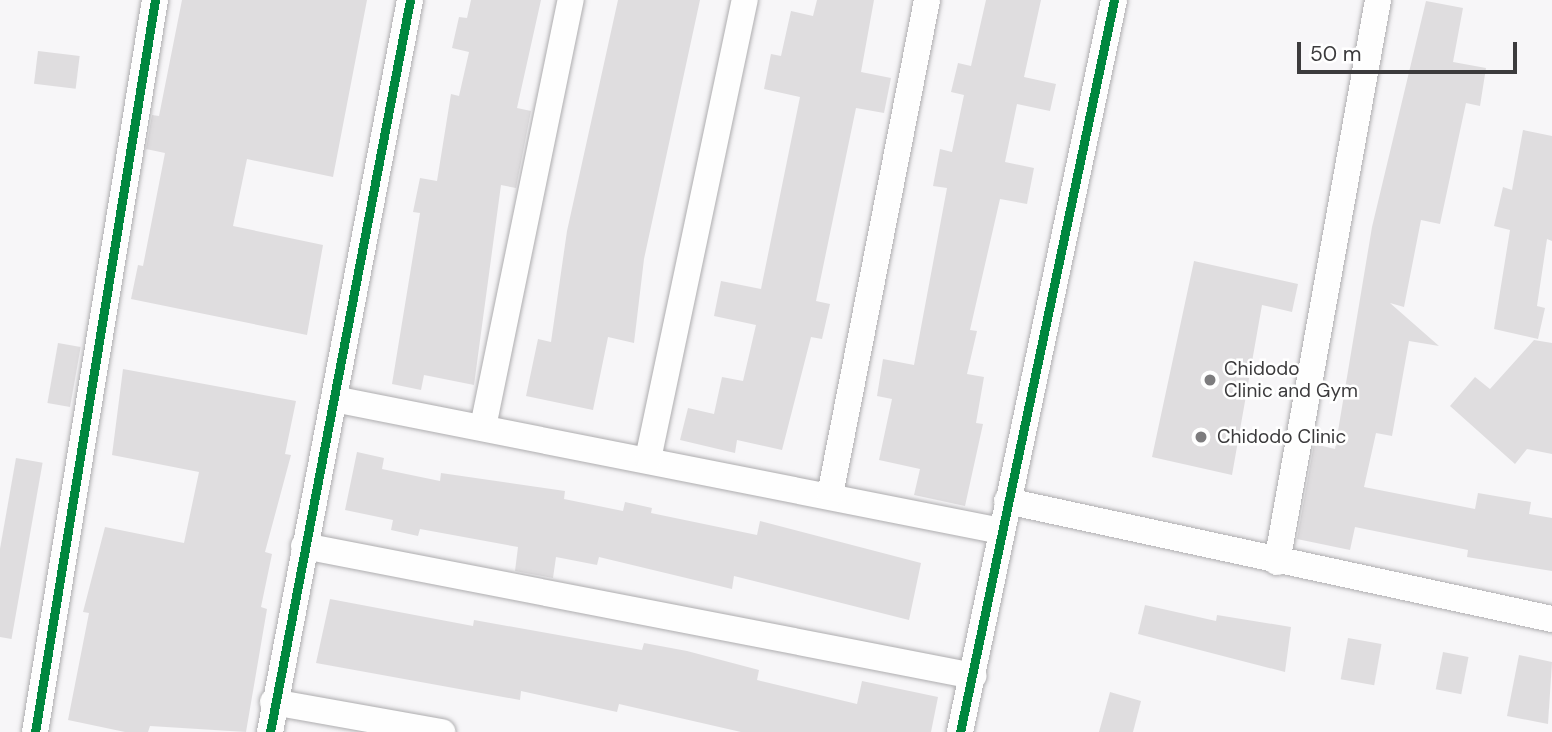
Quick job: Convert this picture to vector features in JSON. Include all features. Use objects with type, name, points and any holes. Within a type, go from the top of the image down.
[{"type":"street","points":[[35,732],[155,0]]},
{"type":"street","points":[[270,732],[273,702],[410,0]]},
{"type":"street","points":[[483,427],[571,0]]},
{"type":"street","points":[[649,459],[745,0]]},
{"type":"street","points":[[830,495],[928,0]]},
{"type":"street","points":[[960,732],[974,676],[1007,501],[1114,0]]},
{"type":"street","points":[[1276,562],[1378,0]]},
{"type":"street","points":[[334,399],[649,459],[1001,531]]},
{"type":"street","points":[[1007,501],[1276,562],[1552,619]]},
{"type":"street","points":[[304,545],[974,676]]},
{"type":"street","points":[[273,702],[442,732]]},
{"type":"building","points":[[182,0],[367,0],[333,177],[247,159],[233,226],[323,245],[307,335],[131,299],[138,265],[143,266],[165,153],[146,149],[152,115],[159,116]]},
{"type":"building","points":[[471,0],[541,0],[517,108],[531,111],[516,188],[501,185],[474,385],[424,375],[421,390],[392,384],[420,213],[413,212],[420,178],[437,181],[451,94],[459,96],[469,52],[452,48],[459,17],[467,18]]},
{"type":"building","points":[[618,0],[700,0],[644,259],[634,343],[608,337],[593,410],[526,396],[538,339],[551,342],[567,231]]},
{"type":"building","points":[[817,0],[874,0],[861,72],[891,78],[884,113],[856,108],[816,301],[830,304],[822,339],[811,337],[782,450],[737,440],[735,453],[680,440],[688,408],[714,414],[722,377],[743,381],[756,325],[714,316],[721,281],[761,289],[800,97],[764,89],[771,54],[781,56],[791,11],[813,16]]},
{"type":"building","points":[[986,0],[1041,0],[1024,77],[1056,84],[1050,111],[1017,104],[1005,162],[1034,168],[1027,204],[1000,199],[970,330],[977,331],[967,374],[984,377],[976,423],[983,424],[965,506],[914,495],[920,469],[879,460],[892,399],[877,396],[883,359],[914,365],[947,188],[933,186],[940,149],[952,152],[964,95],[951,92],[958,63],[971,66]]},
{"type":"building","points":[[1426,1],[1463,8],[1453,62],[1486,68],[1480,106],[1466,103],[1440,224],[1421,220],[1404,307],[1390,303],[1439,346],[1409,341],[1392,436],[1376,433],[1364,487],[1475,509],[1478,493],[1531,502],[1529,514],[1552,518],[1552,571],[1467,557],[1468,550],[1355,527],[1350,550],[1297,539],[1314,444],[1335,449],[1372,227]]},
{"type":"building","points":[[38,51],[80,56],[76,89],[34,84]]},
{"type":"building","points":[[1523,130],[1552,136],[1552,241],[1547,239],[1537,306],[1545,308],[1538,339],[1494,329],[1510,230],[1494,226],[1503,187],[1512,190]]},
{"type":"building","points":[[1194,261],[1298,284],[1292,312],[1262,305],[1232,475],[1152,457]]},
{"type":"building","points":[[1534,340],[1552,343],[1552,454],[1527,449],[1515,464],[1450,406],[1475,377],[1490,389]]},
{"type":"building","points":[[58,343],[81,347],[70,407],[47,403]]},
{"type":"building","points":[[123,369],[296,401],[285,454],[291,455],[265,552],[272,554],[261,607],[267,609],[246,732],[150,726],[148,732],[125,732],[68,720],[89,613],[83,612],[105,527],[184,543],[199,472],[112,455]]},
{"type":"building","points":[[357,452],[384,458],[382,469],[440,481],[441,473],[565,491],[564,499],[623,511],[625,502],[652,508],[651,513],[757,535],[760,521],[921,563],[909,620],[734,576],[732,589],[599,557],[597,565],[556,557],[553,578],[515,571],[518,547],[420,529],[418,536],[391,530],[393,520],[345,510]]},
{"type":"building","points":[[16,458],[43,463],[12,639],[0,637],[0,549]]},
{"type":"building","points":[[330,599],[473,626],[474,620],[642,650],[644,643],[687,651],[759,670],[757,680],[857,704],[862,681],[938,697],[931,732],[741,732],[619,704],[617,712],[521,691],[520,700],[316,663]]},
{"type":"building","points":[[1145,605],[1216,621],[1217,615],[1291,627],[1285,672],[1138,634]]},
{"type":"building","points":[[1348,638],[1381,644],[1374,685],[1341,679]]},
{"type":"building","points":[[1443,652],[1469,657],[1461,694],[1436,689]]},
{"type":"building","points":[[1519,655],[1552,662],[1548,724],[1507,716]]},
{"type":"building","points":[[1110,692],[1141,701],[1133,732],[1099,732]]},
{"type":"cycle path","points":[[35,732],[155,0]]},
{"type":"cycle path","points":[[270,732],[410,0]]},
{"type":"cycle path","points":[[960,732],[1114,0]]},
{"type":"place","name":"Chidodo Clinic and Gym","points":[[1210,380]]},
{"type":"place","name":"Chidodo Clinic","points":[[1201,437]]}]
